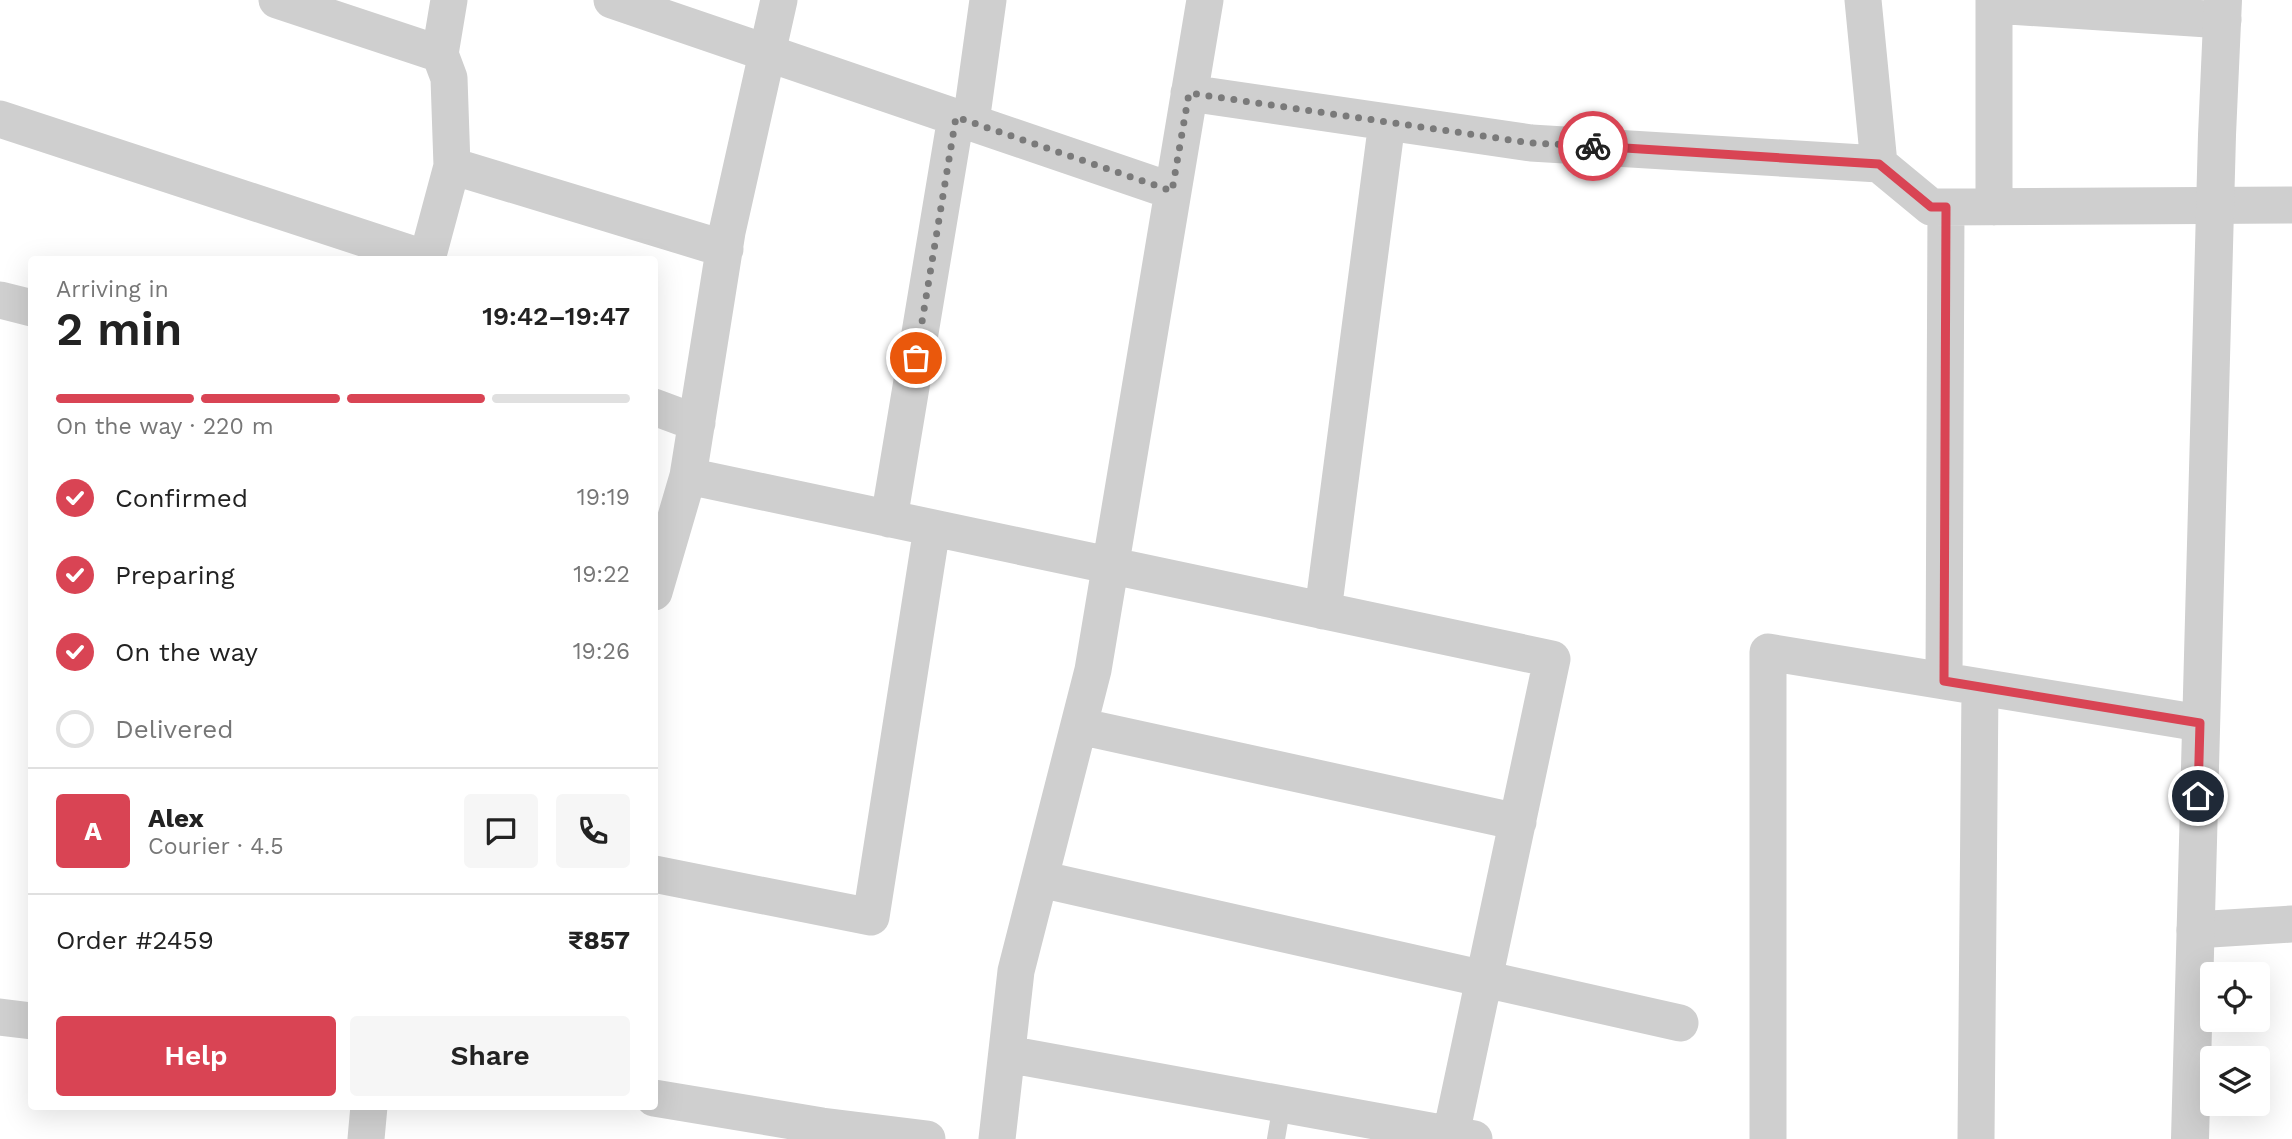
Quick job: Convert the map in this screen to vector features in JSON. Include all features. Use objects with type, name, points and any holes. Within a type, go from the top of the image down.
[{"type":"street","points":[[277,0],[440,54]]},
{"type":"street","points":[[428,256],[452,166],[449,78],[440,54],[449,0]]},
{"type":"street","points":[[612,0],[1172,191]]},
{"type":"street","points":[[658,578],[688,476],[725,249],[779,0]]},
{"type":"street","points":[[889,519],[963,119],[988,0]]},
{"type":"street","points":[[998,1139],[1016,971],[1093,670],[1205,0]]},
{"type":"street","points":[[1863,0],[1879,164]]},
{"type":"street","points":[[1994,207],[1994,3],[2223,10],[2215,207],[2190,1139]]},
{"type":"street","points":[[1189,93],[1531,143],[1879,164],[1931,207],[2292,205]]},
{"type":"street","points":[[0,119],[418,256]]},
{"type":"street","points":[[1323,611],[1387,122]]},
{"type":"street","points":[[452,166],[725,249]]},
{"type":"street","points":[[1944,681],[1946,207]]},
{"type":"street","points":[[0,300],[28,307]]},
{"type":"street","points":[[658,408],[697,423]]},
{"type":"street","points":[[688,476],[1552,659],[1484,979],[1459,1138],[1007,1054]]},
{"type":"street","points":[[658,875],[871,917],[932,528]]},
{"type":"street","points":[[1768,1139],[1768,652],[2200,723]]},
{"type":"street","points":[[1976,1139],[1980,687]]},
{"type":"street","points":[[1079,726],[1518,822]]},
{"type":"street","points":[[1040,879],[1680,1023]]},
{"type":"street","points":[[2195,930],[2292,924]]},
{"type":"street","points":[[0,1017],[28,1020]]},
{"type":"street","points":[[658,1099],[822,1126],[927,1139]]},
{"type":"street","points":[[366,1139],[369,1110]]},
{"type":"lane","points":[[1276,1139],[1282,1104]]},
{"type":"way so far","points":[[916,358],[956,117],[1172,191],[1189,93],[1531,143],[1593,146]]},
{"type":"route","points":[[1593,146],[1879,164],[1931,207],[1946,207],[1944,681],[2200,723],[2198,796]]}]
